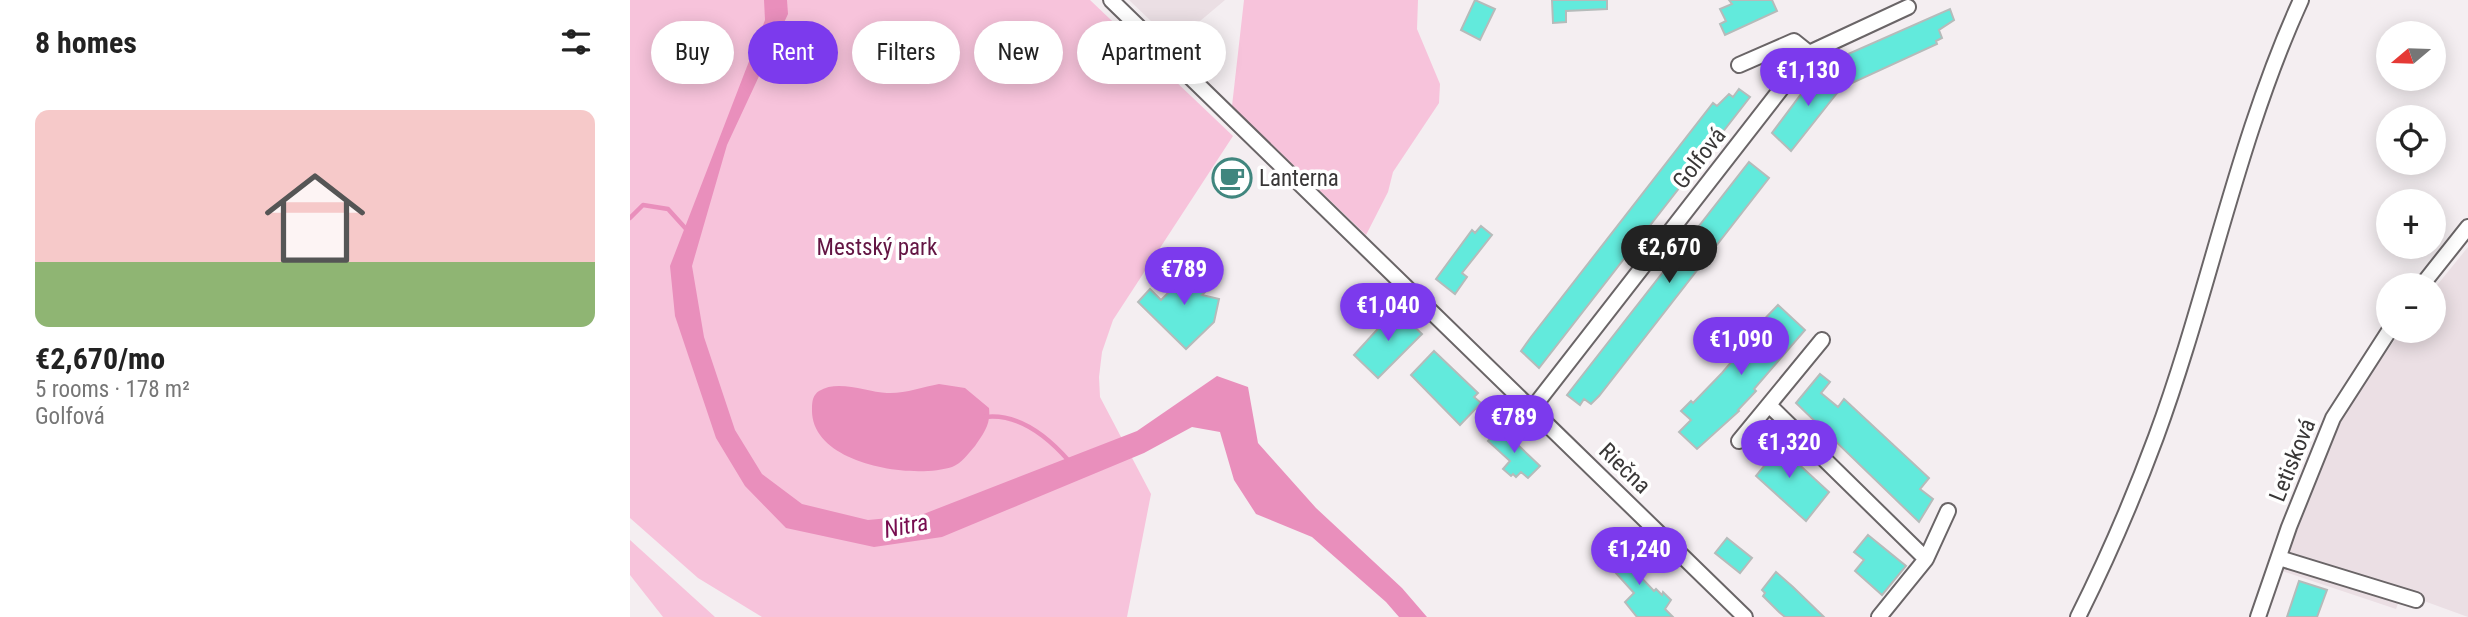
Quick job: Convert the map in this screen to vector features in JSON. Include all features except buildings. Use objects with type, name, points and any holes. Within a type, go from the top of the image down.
[{"type":"street","name":"Riečna","points":[[1111,0],[1745,617]]},
{"type":"street","points":[[2078,617],[2109,554],[2156,436],[2256,115],[2301,0]]},
{"type":"street","name":"Golfová","points":[[1532,409],[1809,53],[1908,7]]},
{"type":"street","points":[[1740,65],[1794,41],[1809,53]]},
{"type":"street","points":[[2432,273],[2468,227]]},
{"type":"street","points":[[1739,441],[1822,340]]},
{"type":"street","name":"Letisková","points":[[2258,617],[2333,418],[2381,343]]},
{"type":"street","points":[[1769,405],[1926,559]]},
{"type":"street","points":[[1879,617],[1926,559],[1948,510]]},
{"type":"street","points":[[2279,558],[2416,600]]},
{"type":"shaded area","points":[[1129,0],[1225,0],[1200,21],[1151,21]]},
{"type":"shaded area","points":[[2468,247],[2468,617],[2402,593],[2396,609],[2282,571],[2294,528],[2334,434],[2356,395],[2393,343],[2446,343],[2446,274]]},
{"type":"green space","name":"Mestský park","points":[[630,0],[1090,0],[1112,21],[1077,21],[1077,84],[1178,84],[1233,136],[1113,320],[1102,352],[1100,397],[1151,494],[1127,617],[762,617],[698,578],[630,518]]},
{"type":"green space","points":[[1244,0],[1418,0],[1417,29],[1440,84],[1439,103],[1393,172],[1388,192],[1366,235],[1232,106]]},
{"type":"green space","points":[[630,540],[715,617],[663,617],[630,575]]},
{"type":"water","points":[[764,0],[787,0],[788,14],[785,21],[765,20]]},
{"type":"water","name":"Nitra","points":[[748,64],[748,84],[755,84],[727,145],[692,266],[704,337],[735,430],[762,474],[802,504],[868,520],[921,515],[1137,431],[1217,376],[1248,387],[1258,443],[1316,508],[1402,588],[1427,617],[1399,617],[1386,602],[1312,537],[1256,514],[1234,480],[1220,432],[1192,427],[1144,453],[942,537],[874,547],[786,528],[745,486],[716,438],[675,316],[670,266]]},
{"type":"water","points":[[939,384],[965,388],[989,408],[988,424],[981,437],[965,458],[952,467],[913,471],[866,464],[827,443],[816,428],[813,398],[827,388],[844,386],[893,393]]},
{"type":"waterway","points":[[630,218],[643,205],[668,209],[687,230]]},
{"type":"waterway","points":[[985,417],[1010,419],[1032,428],[1052,443],[1069,461]]},
{"type":"place","name":"Lanterna","points":[[1232,178]]}]
